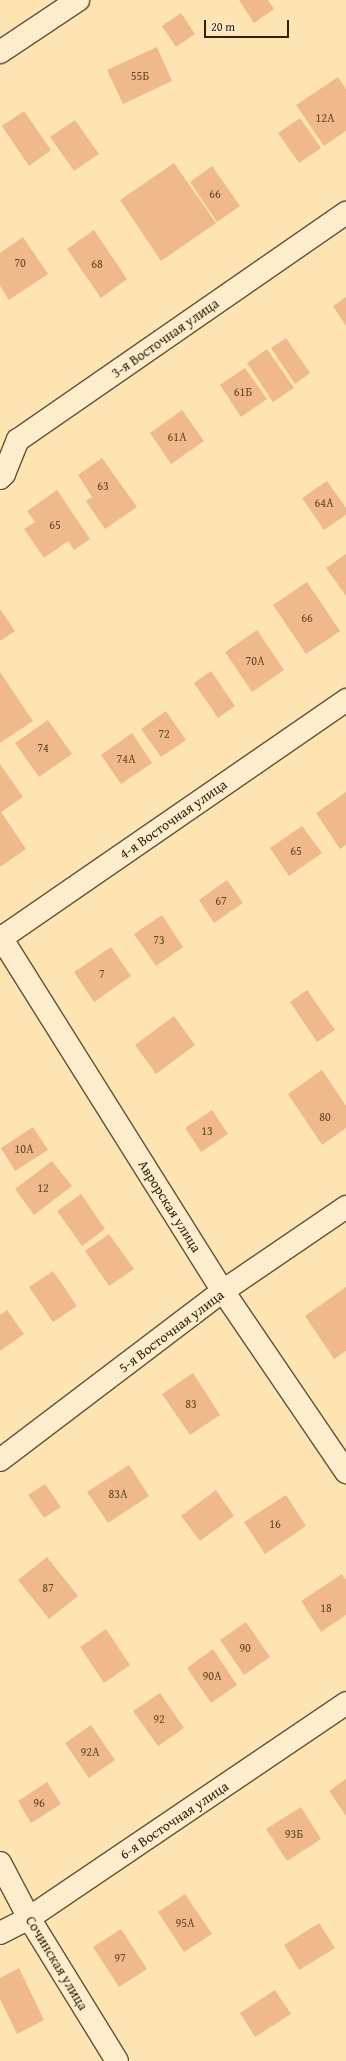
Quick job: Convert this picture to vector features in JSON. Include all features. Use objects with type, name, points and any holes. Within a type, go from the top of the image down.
[{"type":"street","points":[[0,52],[78,0]]},
{"type":"street","name":"3-я Восточная улица","points":[[0,478],[4,474],[18,440],[346,212]]},
{"type":"street","name":"4-я Восточная улица","points":[[0,937],[346,700]]},
{"type":"street","name":"Аврорская улица","points":[[0,937],[223,1291],[346,1472]]},
{"type":"street","name":"5-я Восточная улица","points":[[0,1460],[223,1291],[346,1207]]},
{"type":"street","name":"6-я Восточная улица","points":[[0,1933],[29,1918],[346,1703]]},
{"type":"street","name":"Сочинская улица","points":[[0,1864],[29,1918],[117,2061]]},
{"type":"building","points":[[239,0],[268,0],[274,9],[254,23]]},
{"type":"building","points":[[181,13],[195,34],[176,47],[162,26]]},
{"type":"building","points":[[157,47],[172,81],[123,104],[107,70]]},
{"type":"building","points":[[338,77],[346,89],[346,131],[324,146],[296,105]]},
{"type":"building","points":[[24,111],[51,150],[29,166],[2,126]]},
{"type":"building","points":[[300,118],[321,148],[299,163],[278,133]]},
{"type":"building","points":[[75,120],[99,154],[74,171],[50,137]]},
{"type":"building","points":[[174,163],[216,223],[161,261],[120,200]]},
{"type":"building","points":[[212,166],[240,206],[217,222],[190,182]]},
{"type":"building","points":[[94,230],[127,279],[101,298],[67,249]]},
{"type":"building","points":[[23,237],[48,274],[9,300],[0,286],[0,253]]},
{"type":"building","points":[[346,297],[346,326],[333,306]]},
{"type":"building","points":[[286,338],[310,373],[295,384],[271,348]]},
{"type":"building","points":[[267,349],[294,388],[273,402],[247,363]]},
{"type":"building","points":[[245,368],[267,399],[241,417],[220,385]]},
{"type":"building","points":[[182,410],[204,441],[171,464],[150,433]]},
{"type":"building","points":[[102,458],[137,507],[105,529],[86,501],[92,497],[78,475]]},
{"type":"building","points":[[327,481],[346,508],[346,515],[324,530],[302,498]]},
{"type":"building","points":[[57,490],[90,539],[74,550],[68,541],[44,558],[24,529],[35,522],[27,511]]},
{"type":"building","points":[[346,554],[346,596],[326,568]]},
{"type":"building","points":[[307,582],[340,631],[306,654],[273,605]]},
{"type":"building","points":[[0,609],[15,631],[0,641]]},
{"type":"building","points":[[257,630],[284,670],[252,692],[225,652]]},
{"type":"building","points":[[211,671],[235,706],[218,718],[194,683]]},
{"type":"building","points":[[0,672],[33,721],[0,743]]},
{"type":"building","points":[[166,711],[186,740],[161,757],[141,729]]},
{"type":"building","points":[[48,720],[72,754],[39,777],[15,743]]},
{"type":"building","points":[[132,733],[152,763],[121,784],[101,755]]},
{"type":"building","points":[[0,764],[23,797],[1,812],[26,849],[0,867]]},
{"type":"building","points":[[346,792],[346,845],[340,849],[316,813]]},
{"type":"building","points":[[302,826],[322,853],[289,876],[270,848]]},
{"type":"building","points":[[227,880],[243,903],[214,923],[199,900]]},
{"type":"building","points":[[162,915],[183,947],[156,966],[134,934]]},
{"type":"building","points":[[111,947],[131,976],[94,1002],[74,972]]},
{"type":"building","points":[[307,990],[335,1030],[317,1042],[290,1002]]},
{"type":"building","points":[[174,1016],[195,1045],[156,1074],[135,1045]]},
{"type":"building","points":[[322,1070],[346,1106],[346,1128],[322,1145],[288,1094]]},
{"type":"building","points":[[212,1110],[228,1134],[201,1152],[185,1128]]},
{"type":"building","points":[[33,1127],[48,1150],[15,1171],[1,1148]]},
{"type":"building","points":[[52,1161],[72,1186],[34,1215],[15,1189]]},
{"type":"building","points":[[81,1194],[105,1229],[82,1246],[57,1211]]},
{"type":"building","points":[[109,1234],[134,1269],[109,1286],[85,1251]]},
{"type":"building","points":[[53,1271],[77,1306],[53,1322],[29,1287]]},
{"type":"building","points":[[346,1287],[346,1351],[334,1359],[305,1316]]},
{"type":"building","points":[[7,1310],[24,1334],[0,1351],[0,1315]]},
{"type":"building","points":[[193,1373],[220,1415],[190,1435],[162,1394]]},
{"type":"building","points":[[129,1465],[149,1496],[108,1523],[87,1492]]},
{"type":"building","points":[[45,1484],[61,1507],[44,1518],[28,1495]]},
{"type":"building","points":[[216,1490],[234,1516],[200,1541],[181,1516]]},
{"type":"building","points":[[286,1495],[306,1526],[265,1554],[244,1522]]},
{"type":"building","points":[[47,1557],[78,1596],[49,1619],[18,1580]]},
{"type":"building","points":[[342,1574],[346,1580],[346,1615],[321,1632],[301,1601]]},
{"type":"building","points":[[246,1622],[270,1657],[244,1675],[220,1640]]},
{"type":"building","points":[[106,1629],[130,1665],[104,1683],[80,1647]]},
{"type":"building","points":[[213,1649],[237,1685],[211,1703],[187,1668]]},
{"type":"building","points":[[160,1693],[184,1728],[158,1746],[133,1711]]},
{"type":"building","points":[[91,1725],[115,1760],[89,1778],[65,1743]]},
{"type":"building","points":[[346,1779],[346,1816],[329,1791]]},
{"type":"building","points":[[47,1782],[61,1804],[31,1823],[18,1801]]},
{"type":"building","points":[[301,1807],[321,1839],[287,1861],[266,1829]]},
{"type":"building","points":[[185,1894],[212,1934],[184,1952],[158,1912]]},
{"type":"building","points":[[319,1923],[335,1948],[299,1970],[284,1945]]},
{"type":"building","points":[[121,1929],[147,1969],[119,1987],[93,1947]]},
{"type":"building","points":[[19,1968],[44,2020],[17,2034],[0,1999],[0,1978]]},
{"type":"building","points":[[275,1990],[291,2014],[255,2037],[240,2013]]}]
